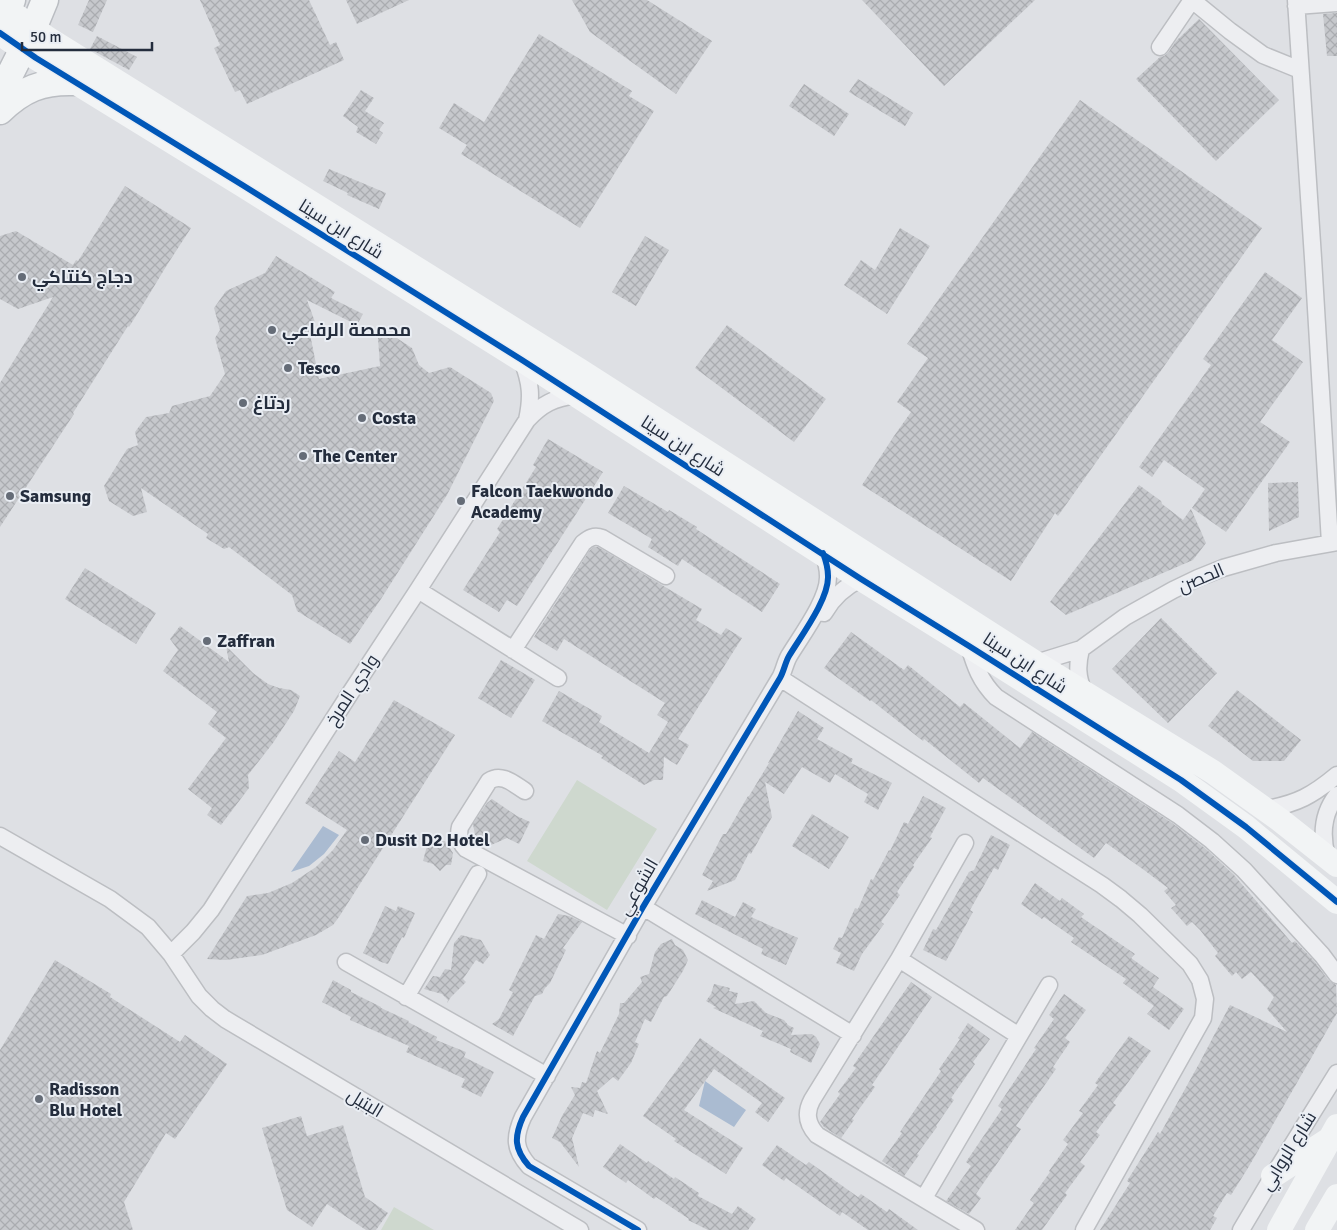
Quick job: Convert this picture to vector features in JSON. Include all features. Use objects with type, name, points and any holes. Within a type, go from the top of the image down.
[{"type":"main road","points":[[0,94],[28,39],[45,0]]},
{"type":"main road","points":[[3,17],[18,42],[28,39]]},
{"type":"main road","points":[[0,111],[19,94],[29,89],[44,84],[74,82]]},
{"type":"street","points":[[1160,47],[1192,0],[1263,55],[1300,70]]},
{"type":"street","points":[[1333,542],[1296,3],[1337,3]]},
{"type":"street","name":"شارع ابن سينا","points":[[28,39],[47,38],[580,370],[1036,663],[1213,772],[1266,809],[1332,861]]},
{"type":"street","name":"شارع ابن سينا","points":[[28,39],[74,82],[522,360],[861,579],[1181,780],[1246,827],[1337,902]]},
{"type":"street","name":"وادي المرخ","points":[[522,360],[531,390],[526,420]]},
{"type":"street","name":"وادي المرخ","points":[[170,954],[212,910],[526,420],[549,402],[562,397],[576,395]]},
{"type":"street","points":[[513,650],[583,543],[592,536],[602,538],[666,576]]},
{"type":"street","name":"الحصن","points":[[1036,663],[1081,649],[1125,616],[1198,578],[1223,568],[1276,552],[1333,542]]},
{"type":"street","name":"الشوعي","points":[[781,676],[787,659],[823,600],[828,576],[827,564],[823,553]]},
{"type":"street","name":"الشوعي","points":[[638,1230],[529,1166],[517,1148],[516,1137],[519,1126],[643,907],[781,676],[793,662],[835,596],[852,583],[861,579]]},
{"type":"street","points":[[418,590],[558,678]]},
{"type":"street","name":"شارع ابن سينا","points":[[969,646],[981,679],[996,697],[1178,815],[1212,841],[1244,870],[1322,955],[1337,975]]},
{"type":"street","points":[[1081,649],[1078,671],[1084,692]]},
{"type":"street","points":[[781,676],[1102,885],[1140,915],[1177,950],[1190,964],[1200,980],[1205,999],[1203,1018],[1084,1230]]},
{"type":"street","points":[[1266,809],[1280,807],[1306,798],[1337,775]]},
{"type":"street","points":[[525,791],[502,778],[493,778],[489,781],[460,827],[458,833],[462,845],[628,936]]},
{"type":"street","points":[[1332,861],[1324,844],[1323,830],[1330,804],[1337,795]]},
{"type":"street","name":"البتيل","points":[[0,836],[110,899],[148,927],[200,996],[212,1009],[226,1019],[580,1230]]},
{"type":"street","points":[[965,843],[899,959],[808,1107],[807,1115],[811,1130],[817,1136],[976,1230]]},
{"type":"street","points":[[406,997],[478,874]]},
{"type":"street","points":[[1316,883],[1337,916]]},
{"type":"street","points":[[643,907],[853,1035]]},
{"type":"street","points":[[899,959],[1019,1036]]},
{"type":"street","points":[[346,962],[548,1076]]},
{"type":"street","points":[[924,1198],[1049,985]]},
{"type":"street","name":"شارع الروابي","points":[[1241,1230],[1337,1073]]},
{"type":"street","points":[[1273,1176],[1334,1132]]},
{"type":"street","name":"شارع الروابي","points":[[1279,1230],[1334,1132]]},
{"type":"street","points":[[1323,1226],[1337,1196]]},
{"type":"shaded area","points":[[577,780],[657,829],[607,910],[527,861]]},
{"type":"shaded area","points":[[394,1207],[434,1230],[381,1230]]},
{"type":"water","points":[[323,826],[339,835],[324,854],[309,866],[291,872]]},
{"type":"water","points":[[705,1081],[746,1110],[734,1127],[699,1106]]},
{"type":"building","points":[[89,0],[107,0],[93,32],[78,25]]},
{"type":"building","points":[[200,0],[309,0],[330,45],[336,42],[344,60],[247,104],[240,90],[235,92],[214,48],[220,45]]},
{"type":"building","points":[[346,0],[409,0],[357,24]]},
{"type":"building","points":[[572,0],[647,0],[712,41],[676,94],[590,32]]},
{"type":"building","points":[[862,0],[1035,0],[944,86]]},
{"type":"building","points":[[1337,13],[1337,56],[1327,56],[1323,14]]},
{"type":"building","points":[[1199,19],[1279,100],[1216,161],[1136,79],[1160,57],[1168,53],[1176,41]]},
{"type":"building","points":[[539,34],[632,91],[629,96],[654,111],[580,228],[461,154],[467,145],[439,128],[454,103],[484,122]]},
{"type":"building","points":[[97,36],[137,57],[129,70],[90,49]]},
{"type":"building","points":[[858,79],[913,113],[905,126],[849,92]]},
{"type":"building","points":[[804,84],[849,114],[834,136],[789,106]]},
{"type":"building","points":[[361,90],[374,98],[365,111],[384,123],[379,130],[383,133],[376,144],[356,132],[358,127],[343,116]]},
{"type":"building","points":[[1080,100],[1262,228],[1058,516],[1055,513],[1011,581],[862,485],[911,412],[897,402],[928,358],[907,344]]},
{"type":"building","points":[[329,169],[386,193],[379,209],[347,195],[348,193],[323,181]]},
{"type":"building","points":[[125,186],[191,228],[74,414],[0,527],[0,383],[53,297],[18,309],[0,299],[0,236],[16,231],[73,265],[76,260],[78,261]]},
{"type":"building","points":[[900,228],[930,246],[887,314],[844,285],[861,260],[875,270]]},
{"type":"building","points":[[645,236],[669,250],[636,306],[612,292]]},
{"type":"building","name":"The Center","points":[[276,256],[335,292],[331,298],[363,314],[357,325],[307,300],[315,322],[309,329],[319,379],[380,366],[378,338],[389,333],[412,348],[419,365],[429,373],[450,367],[491,393],[494,401],[447,495],[350,644],[297,611],[292,595],[229,547],[224,549],[206,538],[208,534],[141,488],[147,512],[133,516],[109,501],[104,486],[127,449],[138,445],[135,432],[146,417],[169,413],[172,406],[210,396],[225,374],[215,338],[220,330],[214,308],[226,291],[265,273]]},
{"type":"building","points":[[1265,272],[1302,298],[1272,340],[1303,362],[1260,422],[1290,442],[1226,532],[1192,508],[1205,489],[1164,460],[1152,477],[1139,467],[1211,365],[1203,359]]},
{"type":"building","points":[[727,325],[826,399],[794,442],[695,368]]},
{"type":"building","points":[[548,439],[603,472],[517,606],[507,600],[499,612],[463,590],[500,532],[497,529],[536,467],[533,465]]},
{"type":"building","points":[[1298,482],[1299,517],[1269,531],[1268,483]]},
{"type":"building","points":[[1139,485],[1183,520],[1191,509],[1206,543],[1193,560],[1066,615],[1050,602]]},
{"type":"building","points":[[624,486],[697,527],[696,529],[780,584],[762,612],[682,559],[678,566],[648,547],[652,539],[608,513]]},
{"type":"building","points":[[598,547],[702,609],[696,620],[721,635],[726,628],[742,638],[678,739],[689,745],[677,765],[664,757],[663,780],[654,780],[644,785],[601,758],[603,756],[542,721],[559,691],[602,716],[599,722],[649,753],[668,722],[657,715],[665,703],[564,639],[557,651],[534,637],[590,550]]},
{"type":"building","points":[[85,568],[156,613],[136,644],[65,599]]},
{"type":"building","points":[[1161,618],[1217,673],[1168,723],[1112,669]]},
{"type":"building","points":[[180,626],[229,662],[226,646],[253,673],[268,684],[291,690],[300,696],[294,711],[273,743],[248,775],[249,788],[221,825],[207,815],[212,808],[188,789],[226,738],[208,724],[217,712],[163,671],[178,650],[170,639]]},
{"type":"building","points":[[851,632],[904,670],[908,665],[960,707],[964,703],[1020,748],[1032,732],[1172,823],[1206,849],[1234,875],[1292,943],[1295,941],[1314,961],[1329,981],[1336,985],[1337,1013],[1248,1168],[1231,1195],[1227,1193],[1213,1216],[1217,1218],[1210,1230],[1100,1230],[1130,1183],[1127,1181],[1158,1132],[1160,1134],[1230,1005],[1287,1032],[1267,1009],[1274,997],[1251,972],[1242,979],[1236,972],[1232,976],[1215,956],[1218,953],[1200,930],[1192,922],[1187,926],[1171,908],[1176,905],[1164,891],[1168,888],[1144,870],[1106,843],[1094,858],[983,778],[979,783],[924,739],[923,741],[871,700],[824,668]]},
{"type":"building","points":[[501,660],[535,680],[511,718],[478,698]]},
{"type":"building","points":[[1237,690],[1301,740],[1284,761],[1253,761],[1208,726]]},
{"type":"building","name":"Dusit D2 Hotel","points":[[394,700],[455,735],[339,917],[333,925],[316,935],[262,955],[226,960],[207,959],[247,896],[268,893],[292,883],[316,867],[333,850],[347,830],[305,803],[339,751],[355,762]]},
{"type":"building","points":[[798,711],[824,728],[817,739],[853,759],[851,763],[892,783],[878,810],[864,802],[868,794],[835,774],[830,783],[802,767],[784,794],[765,782],[772,817],[751,854],[749,853],[735,880],[707,891],[713,881],[702,875],[723,834],[726,834]]},
{"type":"building","points":[[923,796],[946,808],[930,837],[932,838],[897,892],[900,895],[881,922],[884,924],[862,954],[854,971],[836,963],[841,953],[833,949],[839,937],[842,938],[855,908],[858,909],[871,879],[873,880],[890,851],[904,822],[908,824]]},
{"type":"building","points":[[492,799],[517,816],[530,822],[519,844],[507,838],[491,845],[475,835],[473,824],[487,803]]},
{"type":"building","points":[[812,814],[849,837],[829,869],[792,846]]},
{"type":"building","points":[[991,835],[1010,845],[998,870],[994,868],[970,910],[973,912],[946,961],[923,950],[933,929],[936,930],[969,872],[974,870]]},
{"type":"building","points":[[445,841],[453,853],[451,865],[446,865],[440,871],[433,864],[423,861],[428,842]]},
{"type":"building","points":[[1035,883],[1060,901],[1062,898],[1084,914],[1081,917],[1135,954],[1131,958],[1159,978],[1153,987],[1184,1009],[1169,1030],[1147,1014],[1154,1006],[1123,983],[1126,979],[1071,942],[1074,938],[1021,904]]},
{"type":"building","points":[[702,900],[735,917],[743,902],[756,909],[751,917],[798,938],[786,965],[761,954],[763,949],[695,914]]},
{"type":"building","points":[[385,906],[396,911],[398,906],[415,913],[404,938],[402,937],[388,964],[363,953]]},
{"type":"building","points":[[558,914],[569,916],[582,922],[563,948],[566,950],[550,983],[542,994],[535,996],[513,1036],[492,1024],[499,1019],[513,992],[509,990],[536,935],[544,939]]},
{"type":"building","points":[[461,935],[481,940],[490,955],[483,964],[476,960],[463,979],[466,982],[447,1003],[448,1000],[442,994],[424,989],[433,976],[440,977],[445,969],[451,970],[454,943]]},
{"type":"building","points":[[672,939],[675,945],[683,950],[688,960],[667,996],[664,997],[651,1022],[645,1019],[635,1042],[639,1044],[631,1063],[618,1081],[613,1077],[597,1091],[608,1114],[595,1110],[593,1117],[583,1113],[572,1138],[579,1167],[560,1142],[552,1138],[562,1116],[575,1095],[571,1087],[580,1088],[582,1082],[586,1083],[597,1051],[600,1053],[619,1014],[620,1003],[624,1003],[642,982],[640,977],[649,974],[655,952],[661,944]]},
{"type":"building","points":[[55,960],[111,994],[110,997],[180,1042],[185,1035],[227,1064],[175,1139],[166,1133],[124,1202],[133,1230],[0,1230],[0,1050]]},
{"type":"building","points":[[333,980],[351,990],[351,992],[437,1037],[436,1040],[466,1052],[464,1057],[494,1072],[481,1097],[461,1087],[465,1079],[406,1052],[409,1046],[350,1020],[351,1017],[322,1002]]},
{"type":"building","points":[[911,982],[932,997],[872,1085],[875,1087],[841,1138],[824,1127],[820,1122],[840,1094],[838,1092],[856,1068],[853,1066]]},
{"type":"building","points":[[714,984],[730,988],[729,991],[738,993],[735,1004],[754,1001],[766,1013],[784,1020],[794,1028],[791,1035],[812,1034],[816,1037],[820,1044],[811,1063],[790,1052],[791,1049],[760,1036],[763,1031],[713,1008],[716,1007],[706,1001],[711,994]]},
{"type":"building","points":[[1064,994],[1086,1010],[1065,1038],[1070,1042],[1053,1067],[1056,1069],[1016,1126],[1021,1129],[976,1194],[981,1198],[969,1214],[946,1201],[971,1166],[966,1162],[1002,1109],[998,1106],[1054,1019],[1049,1015]]},
{"type":"building","points":[[968,1023],[990,1039],[973,1062],[975,1064],[951,1098],[954,1100],[904,1176],[882,1161],[941,1071],[939,1069],[960,1039],[958,1038]]},
{"type":"building","points":[[1129,1036],[1151,1051],[1113,1103],[1116,1105],[1096,1132],[1100,1135],[1080,1162],[1085,1166],[1065,1193],[1067,1195],[1042,1230],[1015,1230],[1034,1203],[1030,1200],[1068,1144],[1063,1140],[1083,1113],[1079,1111],[1098,1085],[1095,1083]]},
{"type":"building","points":[[700,1038],[785,1098],[768,1122],[755,1112],[762,1103],[714,1069],[684,1110],[743,1148],[726,1174],[674,1141],[676,1139],[643,1116]]},
{"type":"building","points":[[301,1116],[307,1136],[343,1125],[365,1197],[388,1213],[376,1230],[366,1230],[327,1204],[312,1227],[287,1210],[262,1128]]},
{"type":"building","points":[[620,1144],[647,1163],[648,1161],[699,1193],[698,1196],[732,1214],[738,1206],[756,1219],[748,1230],[708,1230],[688,1220],[656,1197],[654,1199],[628,1180],[626,1183],[603,1167]]},
{"type":"building","points":[[777,1145],[806,1165],[809,1162],[858,1197],[861,1194],[887,1212],[889,1209],[918,1230],[868,1230],[842,1212],[840,1216],[786,1178],[784,1181],[762,1165]]},
{"type":"cycle path","points":[[0,33],[36,58],[522,360],[861,579],[1181,780],[1246,827],[1337,902]]},
{"type":"cycle path","points":[[638,1230],[529,1166],[518,1148],[518,1131],[523,1117],[643,907],[780,678],[789,656],[819,606],[824,595],[828,576],[827,564],[823,553]]},
{"type":"place","name":"دجاج كنتاكي","points":[[22,277]]},
{"type":"place","name":"محمصة الرفاعي","points":[[272,330]]},
{"type":"place","name":"Tesco","points":[[288,368]]},
{"type":"place","name":"ردتاغ","points":[[243,403]]},
{"type":"place","name":"Costa","points":[[362,418]]},
{"type":"place","name":"The Center","points":[[303,456]]},
{"type":"place","name":"Samsung","points":[[10,496]]},
{"type":"place","name":"Falcon Taekwondo Academy","points":[[461,501]]},
{"type":"place","name":"Zaffran","points":[[207,641]]},
{"type":"place","name":"Dusit D2 Hotel","points":[[365,840]]},
{"type":"place","name":"Radisson Blu Hotel","points":[[39,1099]]}]
